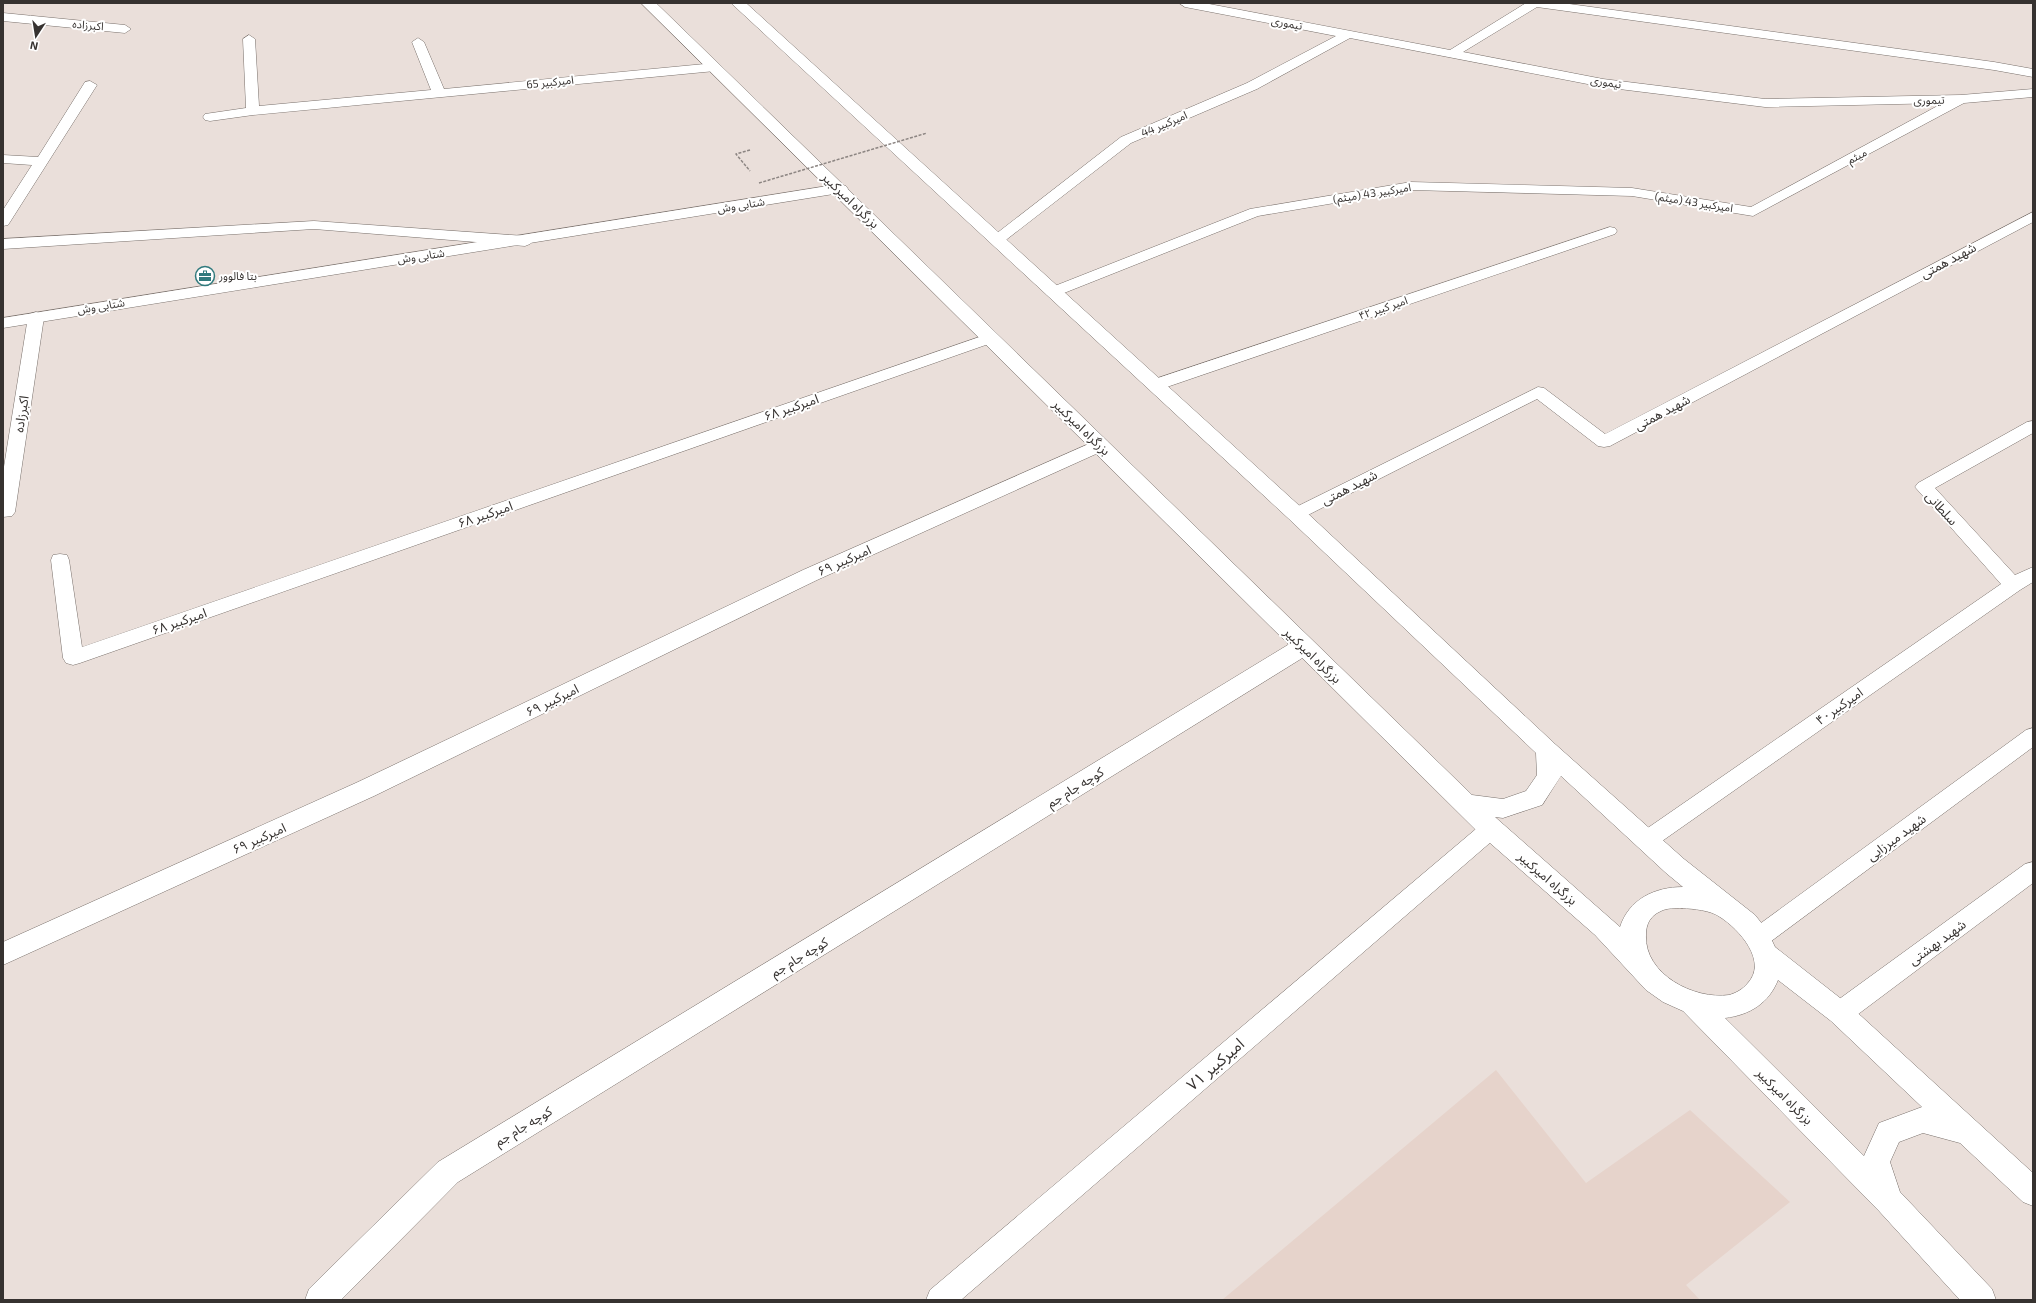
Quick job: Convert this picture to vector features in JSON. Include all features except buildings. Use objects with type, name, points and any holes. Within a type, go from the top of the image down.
[{"type":"main road","name":"بزرگراه امیرکبیر","points":[[648,3],[1491,828],[1604,927],[1655,982],[1672,994],[1692,1003],[1888,1201],[1981,1300]]},
{"type":"main road","points":[[738,3],[1296,514],[1547,750],[1840,1013],[2033,1192]]},
{"type":"main road","name":"شتابی وش","points":[[3,323],[251,281],[525,241],[840,190]]},
{"type":"main road","name":"امیرکبیر ۶۹","points":[[3,954],[366,789],[810,575],[1100,445]]},
{"type":"main road","name":"کوچه جام جم","points":[[320,1300],[448,1172],[1304,646]]},
{"type":"main road","points":[[1466,804],[1503,809],[1534,798],[1549,776],[1547,750]]},
{"type":"main road","points":[[1642,967],[1633,949],[1631,932],[1636,916],[1648,905],[1665,898],[1685,896],[1714,904],[1728,910],[1757,938],[1768,971],[1763,986],[1751,998],[1734,1005],[1714,1007],[1692,1003]]},
{"type":"main road","points":[[1888,1201],[1876,1162],[1889,1132],[1923,1120],[1967,1132]]},
{"type":"lane","name":"تیموری","points":[[1184,3],[1603,83],[1765,103],[1961,99],[2033,93]]},
{"type":"lane","points":[[1450,54],[1535,3],[1994,66],[2033,73]]},
{"type":"lane","name":"اکبرزاده","points":[[3,17],[125,29]]},
{"type":"lane","name":"امیرکبیر 44","points":[[997,240],[1126,140],[1252,86],[1349,34]]},
{"type":"lane","points":[[249,39],[253,111]]},
{"type":"lane","points":[[418,42],[439,93]]},
{"type":"lane","name":"امیرکبیر 65","points":[[210,117],[253,111],[384,98],[715,67]]},
{"type":"lane","points":[[3,222],[90,85]]},
{"type":"lane","name":"میثم","points":[[1753,212],[1961,99]]},
{"type":"lane","points":[[3,159],[42,161]]},
{"type":"lane","name":"امیرکبیر 43 (میثم)","points":[[1053,292],[1254,212],[1411,186],[1632,192],[1753,212]]},
{"type":"lane","name":"شهید همتی","points":[[1296,514],[1538,392],[1604,442],[2033,216]]},
{"type":"lane","points":[[3,244],[314,225],[525,241]]},
{"type":"lane","name":"امیر کبیر ۴۲","points":[[1155,385],[1610,231]]},
{"type":"lane","name":"اکبرزاده","points":[[6,512],[36,317]]},
{"type":"lane","name":"امیرکبیر ۶۸","points":[[60,560],[73,658],[991,338]]},
{"type":"lane","name":"سلطانی","points":[[2013,585],[1924,487],[2033,426]]},
{"type":"lane","name":"امیرکبیر۴۰","points":[[1647,840],[2013,585],[2033,574]]},
{"type":"lane","name":"شهید میرزایی","points":[[1757,938],[2033,736]]},
{"type":"lane","name":"امیرکبیر ۷۱","points":[[940,1300],[1491,828]]},
{"type":"lane","name":"شهید بهشتی","points":[[1840,1013],[2033,871]]},
{"type":"path","points":[[755,177],[760,183],[927,133]]},
{"type":"path","points":[[736,154],[750,172]]},
{"type":"shaded area","points":[[1496,1070],[1586,1183],[1690,1110],[1790,1202],[1686,1285],[1700,1300],[1222,1300]]},
{"type":"place","name":"بتا فالوور","points":[[205,276]]}]
